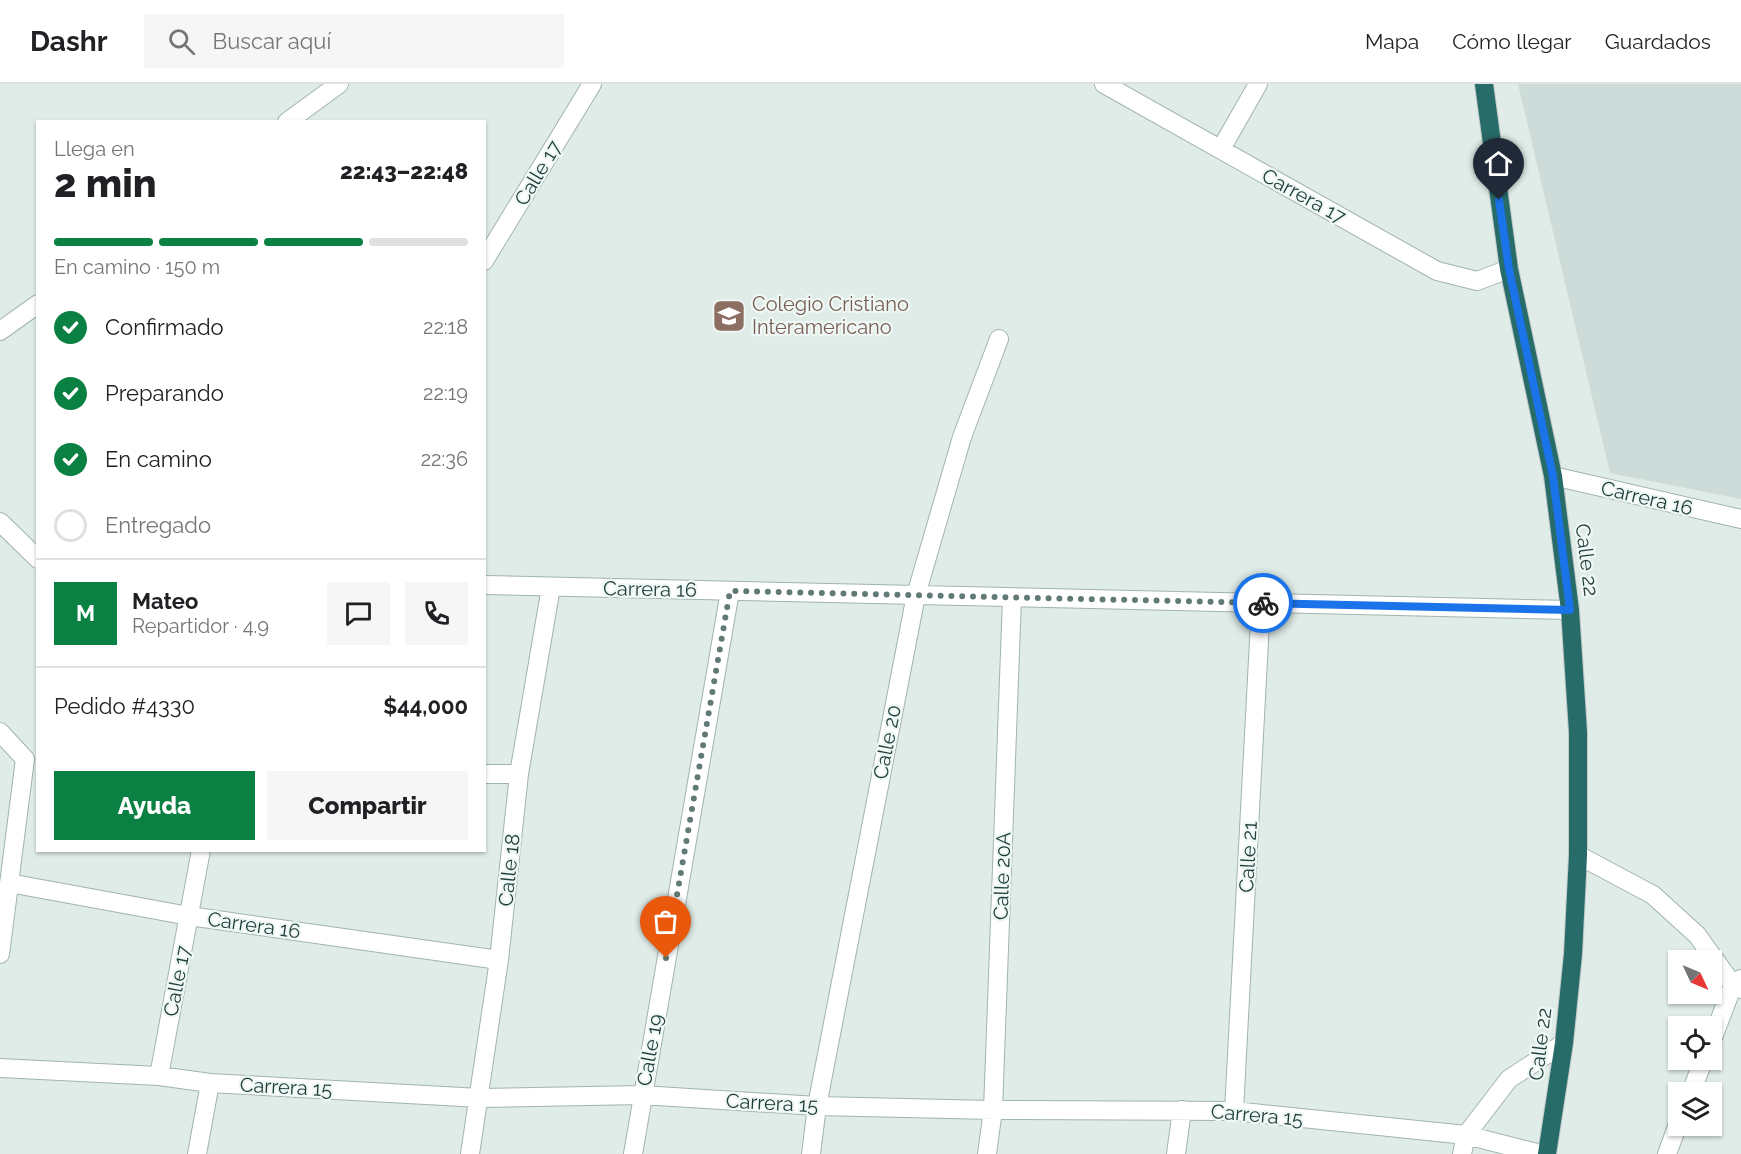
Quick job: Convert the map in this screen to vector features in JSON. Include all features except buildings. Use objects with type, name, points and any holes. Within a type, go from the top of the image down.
[{"type":"highway","name":"Calle 22","points":[[1484,84],[1509,269],[1553,476],[1570,610],[1578,732],[1578,855],[1573,954],[1564,1043],[1547,1154]]},
{"type":"street","points":[[290,120],[339,84]]},
{"type":"street","name":"Calle 17","points":[[486,258],[592,84]]},
{"type":"street","name":"Carrera 17","points":[[1104,84],[1437,271],[1477,281],[1509,269]]},
{"type":"street","points":[[1221,149],[1258,84]]},
{"type":"street","points":[[0,331],[36,305]]},
{"type":"street","name":"Calle 20","points":[[811,1154],[817,1106],[916,595],[962,437],[999,339]]},
{"type":"street","name":"Carrera 16","points":[[1553,476],[1741,519]]},
{"type":"street","points":[[0,522],[36,556]]},
{"type":"street","name":"Carrera 16","points":[[486,585],[1570,610]]},
{"type":"street","name":"Calle 18","points":[[470,1154],[499,960],[519,774],[551,587]]},
{"type":"street","name":"Calle 19","points":[[633,1154],[730,591]]},
{"type":"street","name":"Calle 20A","points":[[987,1154],[993,1110],[1012,598]]},
{"type":"street","name":"Calle 21","points":[[1234,1112],[1261,603]]},
{"type":"street","points":[[0,954],[9,883],[32,759],[1,734]]},
{"type":"street","points":[[486,774],[519,774]]},
{"type":"street","name":"Calle 17","points":[[159,1076],[201,852]]},
{"type":"street","points":[[1578,855],[1653,895],[1697,935],[1738,984],[1722,1019]]},
{"type":"street","name":"Carrera 16","points":[[9,883],[189,916],[499,960]]},
{"type":"street","points":[[1462,1154],[1466,1135],[1509,1079],[1564,1043]]},
{"type":"street","name":"Carrera 15","points":[[0,1068],[159,1076],[210,1083],[480,1098],[642,1095],[817,1106],[1234,1112],[1466,1135],[1541,1154]]},
{"type":"street","points":[[197,1154],[210,1083]]},
{"type":"street","points":[[1176,1154],[1182,1110]]},
{"type":"street","points":[[1667,1154],[1674,1136]]},
{"type":"shaded area","points":[[1518,84],[1741,84],[1741,499],[1610,473]]},
{"type":"way so far","points":[[666,958],[730,591],[1263,603]]},
{"type":"place","name":"Colegio Cristiano Interamericano","points":[[729,316]]},
{"type":"route","points":[[1263,603],[1570,610],[1553,476],[1509,269],[1499,200]]}]
